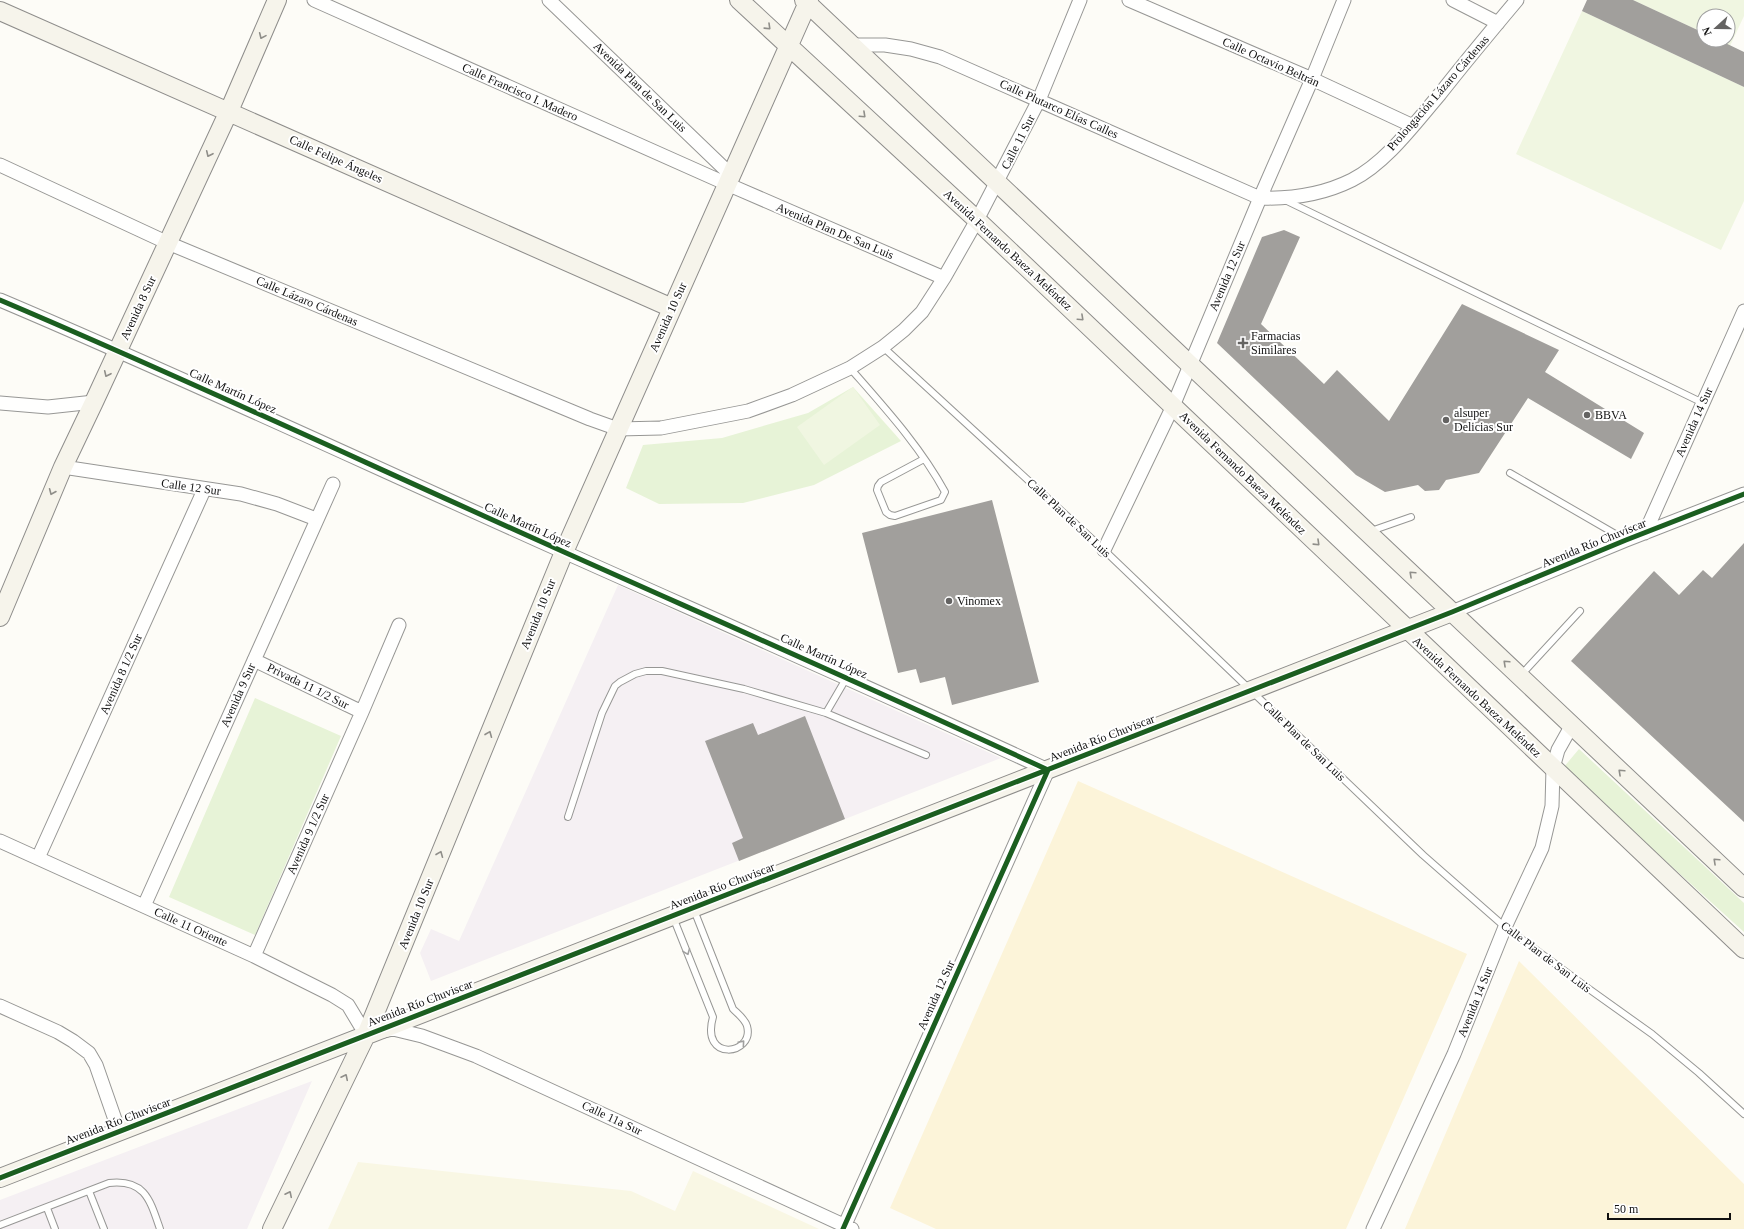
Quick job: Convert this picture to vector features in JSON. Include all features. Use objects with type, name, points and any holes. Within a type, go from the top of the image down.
[{"type":"main road","name":"Avenida 8 Sur","points":[[0,617],[63,467],[119,350],[229,111],[278,0]]},
{"type":"main road","name":"Avenida Fernando Baeza Meléndez","points":[[739,0],[977,220],[1744,949]]},
{"type":"main road","name":"Avenida 10 Sur","points":[[272,1229],[366,1035],[564,552],[807,1]]},
{"type":"main road","points":[[807,1],[1744,888]]},
{"type":"main road","name":"Calle Felipe Ángeles","points":[[0,11],[672,308]]},
{"type":"main road","name":"Avenida Río Chuviscar","points":[[0,1178],[1452,612]]},
{"type":"street","name":"Calle Francisco I. Madero","points":[[314,0],[729,179]]},
{"type":"street","name":"Avenida Plan de San Luis","points":[[549,0],[729,179]]},
{"type":"street","name":"Calle 11 Sur","points":[[944,278],[977,220],[1040,100],[1080,0]]},
{"type":"street","name":"Calle Octavio Beltrán","points":[[1129,0],[1312,79],[1413,126]]},
{"type":"street","name":"Avenida 12 Sur","points":[[1104,550],[1173,406],[1344,0]]},
{"type":"street","points":[[1454,0],[1498,23]]},
{"type":"street","name":"Prolongación Lázaro Cárdenas","points":[[1260,198],[1281,198],[1317,193],[1352,180],[1380,161],[1413,126],[1517,0]]},
{"type":"street","name":"Calle Plutarco Elías Calles","points":[[852,45],[885,45],[911,49],[940,57],[1260,198]]},
{"type":"street","name":"Calle Lázaro Cárdenas","points":[[0,165],[168,242],[446,360],[618,429]]},
{"type":"street","name":"Avenida Plan De San Luis","points":[[729,179],[944,278]]},
{"type":"street","points":[[618,429],[661,428],[748,412],[792,395],[850,368],[883,347],[904,330],[922,312],[944,278]]},
{"type":"street","name":"Calle Martín López","points":[[0,300],[119,350],[564,552],[847,677],[1048,770]]},
{"type":"street","name":"Avenida 14 Sur","points":[[1645,533],[1744,311]]},
{"type":"street","points":[[0,403],[48,407],[94,402]]},
{"type":"street","name":"Calle 12 Sur","points":[[63,467],[258,498],[316,519]]},
{"type":"street","name":"Avenida 9 Sur","points":[[144,906],[316,519],[333,484]]},
{"type":"street","name":"Avenida 8 1/2 Sur","points":[[38,858],[204,490]]},
{"type":"street","name":"Avenida Río Chuvíscar","points":[[1452,612],[1626,540],[1744,494]]},
{"type":"street","name":"Avenida 9 1/2 Sur","points":[[254,956],[399,625]]},
{"type":"street","name":"Privada 11 1/2 Sur","points":[[254,660],[362,712]]},
{"type":"street","name":"Avenida 14 Sur","points":[[1373,1229],[1454,1054],[1505,927],[1542,848],[1552,806],[1553,768],[1558,750],[1572,725]]},
{"type":"street","name":"Avenida 12 Sur","points":[[846,1228],[1048,770]]},
{"type":"street","name":"Calle 11 Oriente","points":[[0,841],[254,956],[332,995],[348,1005],[366,1035]]},
{"type":"street","points":[[0,1006],[58,1032],[89,1053],[96,1064],[119,1131]]},
{"type":"street","name":"Calle 11a Sur","points":[[366,1035],[394,1029],[422,1036],[476,1056],[846,1228]]},
{"type":"lane","points":[[1281,198],[1703,403]]},
{"type":"lane","name":"Calle Plan de San Luis","points":[[883,347],[1104,550],[1423,855],[1505,927],[1589,990],[1652,1034],[1699,1073],[1744,1114]]},
{"type":"lane","points":[[850,368],[904,431],[924,459],[935,475],[945,492],[941,500],[895,516],[890,515],[886,512],[877,490],[878,486],[881,482],[924,459]]},
{"type":"lane","points":[[1510,473],[1626,540]]},
{"type":"lane","points":[[1367,532],[1411,517]]},
{"type":"lane","points":[[1520,676],[1580,611]]},
{"type":"lane","points":[[568,817],[602,713],[615,686],[627,677],[646,671],[669,673],[744,689],[826,714],[926,755]]},
{"type":"lane","points":[[826,714],[847,677]]},
{"type":"lane","points":[[673,916],[713,1017],[710,1031],[711,1037],[719,1047],[725,1050],[737,1048],[746,1039],[747,1026],[733,1009],[693,908]]},
{"type":"lane","points":[[0,1225],[109,1183],[120,1182],[139,1188],[148,1198],[160,1229]]},
{"type":"lane","points":[[89,1191],[104,1229]]},
{"type":"lane","points":[[47,1208],[55,1229]]},
{"type":"shaded area","points":[[618,585],[1001,758],[431,981],[420,953],[431,929],[459,941]]},
{"type":"shaded area","points":[[312,1081],[247,1229],[0,1229],[0,1200]]},
{"type":"shaded area","points":[[358,1162],[631,1191],[675,1211],[693,1171],[819,1229],[328,1229]]},
{"type":"green space","points":[[1633,0],[1744,0],[1744,16],[1736,33],[1736,8],[1696,8],[1696,29]]},
{"type":"green space","points":[[1582,11],[1744,87],[1744,201],[1721,250],[1516,154]]},
{"type":"green space","points":[[853,387],[901,441],[814,485],[743,503],[659,504],[626,488],[643,445],[722,438],[808,413]]},
{"type":"green space","points":[[853,387],[880,425],[824,465],[797,427]]},
{"type":"green space","points":[[255,698],[341,736],[255,935],[169,897]]},
{"type":"green space","points":[[1579,749],[1744,903],[1744,932],[1563,768]]},
{"type":"sand","points":[[1078,781],[1467,954],[1346,1229],[936,1229],[890,1208]]},
{"type":"sand","points":[[1519,961],[1744,1184],[1744,1229],[1405,1229]]},
{"type":"building","points":[[1587,0],[1633,0],[1696,29],[1696,48],[1736,48],[1744,52],[1744,87],[1582,11]]},
{"type":"building","points":[[1284,230],[1300,237],[1261,324],[1324,384],[1337,370],[1389,421],[1462,304],[1559,350],[1545,372],[1644,433],[1631,459],[1528,398],[1479,473],[1446,480],[1439,490],[1425,491],[1418,485],[1385,492],[1356,475],[1217,343],[1262,237]]},
{"type":"building","name":"Vinomex","points":[[992,500],[1039,682],[952,705],[945,677],[920,683],[916,669],[898,673],[862,533]]},
{"type":"building","points":[[1744,543],[1744,822],[1571,661],[1654,571],[1679,595],[1703,570],[1712,578]]},
{"type":"building","points":[[805,716],[845,819],[739,861],[732,843],[743,838],[705,741],[753,723],[758,735]]},
{"type":"cycle path","points":[[0,300],[212,393],[867,687],[1048,770],[843,1229]]},
{"type":"cycle path","points":[[0,1178],[1452,612],[1626,540],[1744,494]]},
{"type":"place","name":"Farmacias Similares","points":[[1243,343]]},
{"type":"place","name":"BBVA","points":[[1587,415]]},
{"type":"place","name":"alsuper Delicias Sur","points":[[1446,420]]},
{"type":"place","name":"Vinomex","points":[[949,601]]}]
